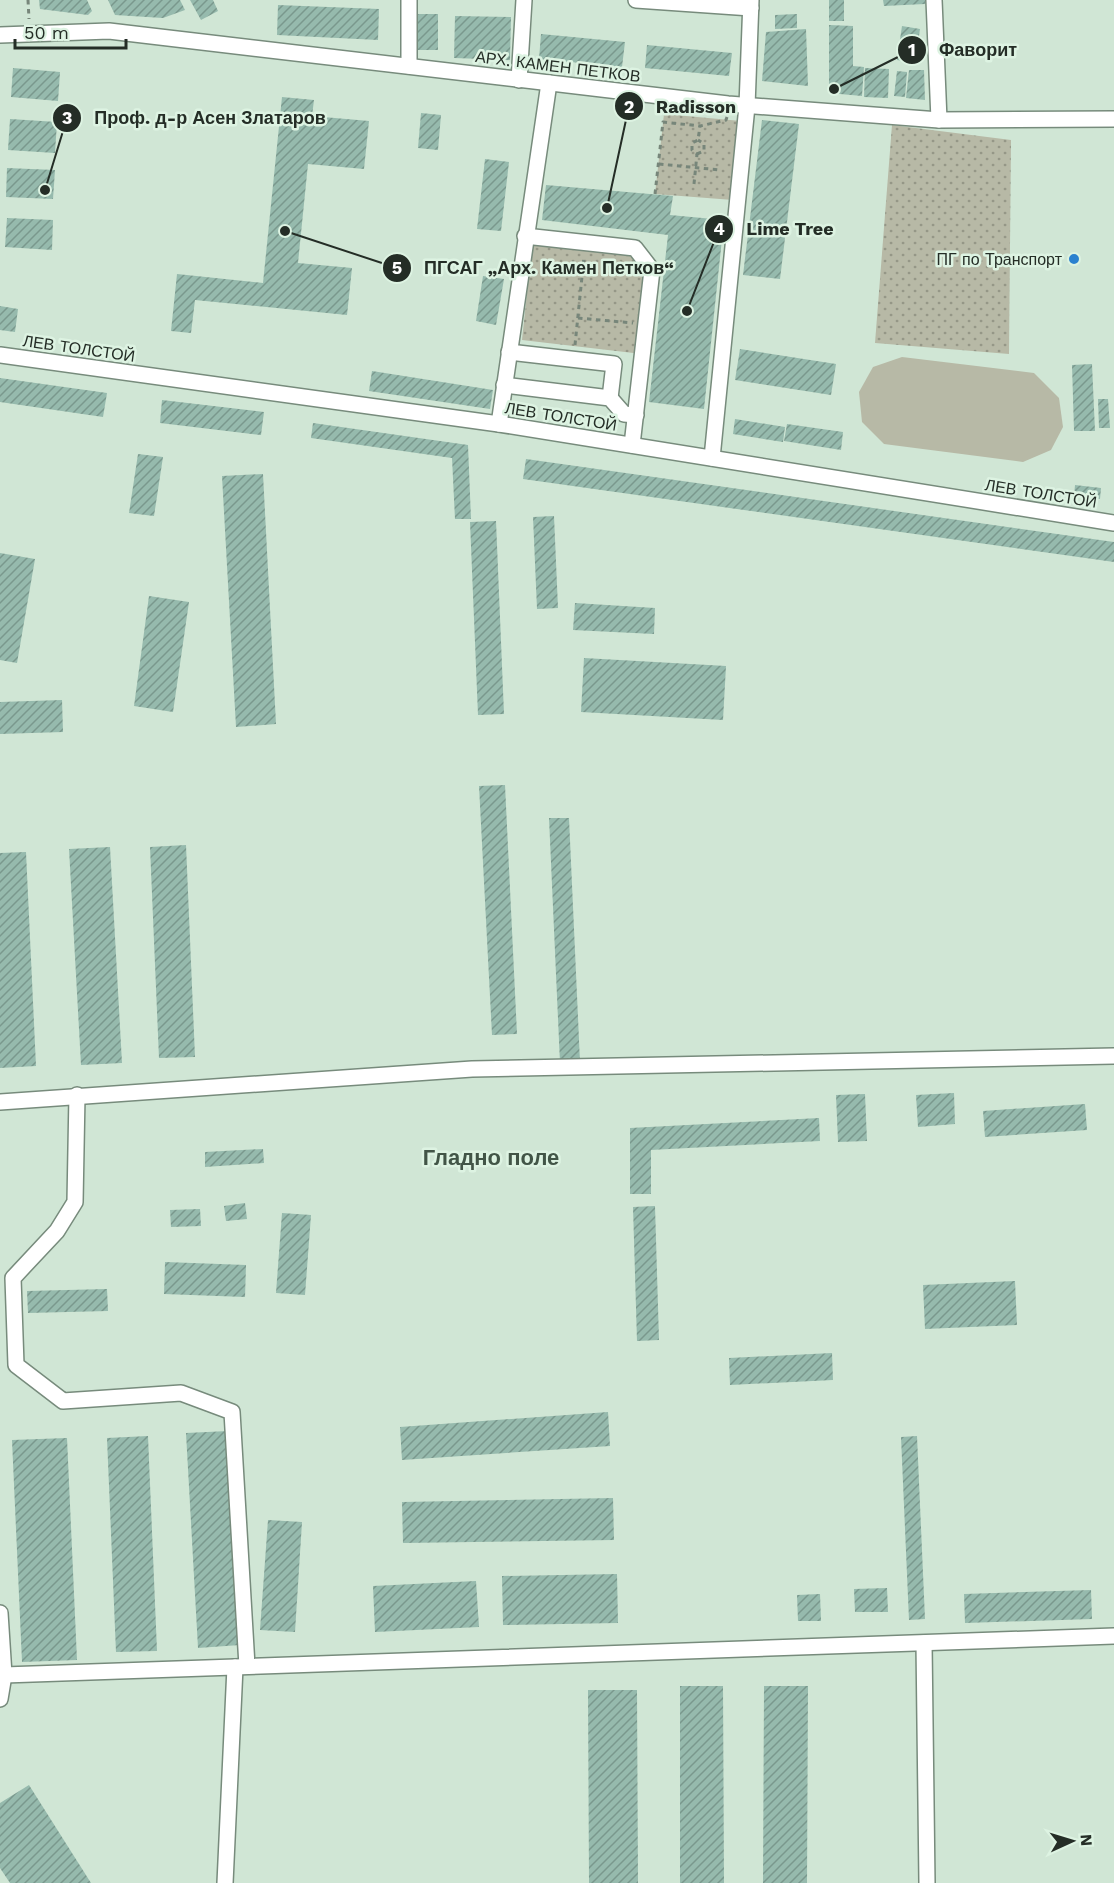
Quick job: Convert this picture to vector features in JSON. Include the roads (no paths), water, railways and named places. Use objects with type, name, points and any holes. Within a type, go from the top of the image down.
[{"type":"street","points":[[409,0],[409,66]]},
{"type":"street","points":[[519,80],[524,0]]},
{"type":"street","points":[[636,0],[751,4],[747,106],[712,458]]},
{"type":"street","points":[[934,0],[939,120]]},
{"type":"street","name":"АРХ. КАМЕН ПЕТКОВ","points":[[0,35],[109,31],[747,106],[939,120],[1114,119]]},
{"type":"street","points":[[499,424],[549,83]]},
{"type":"street","points":[[525,236],[635,248],[652,270],[633,445]]},
{"type":"street","points":[[509,352],[614,364],[610,398]]},
{"type":"street","name":"ЛЕВ ТОЛСТОЙ","points":[[0,355],[499,424],[1114,523]]},
{"type":"street","points":[[504,385],[610,398],[624,414],[636,415]]},
{"type":"street","points":[[0,1102],[472,1070],[1114,1056]]},
{"type":"street","points":[[77,1095],[75,1202],[57,1231],[13,1278],[7,1333],[16,1365],[63,1401],[181,1394],[232,1412],[241,1667],[225,1883]]},
{"type":"street","points":[[0,1612],[4,1675],[0,1700]]},
{"type":"street","points":[[4,1675],[1114,1636]]},
{"type":"street","points":[[924,1643],[927,1883]]},
{"type":"place","name":"Фаворит","points":[[834,89]]},
{"type":"place","name":"Проф. д-р Асен Златаров","points":[[45,190]]},
{"type":"place","name":"Radisson","points":[[607,208]]},
{"type":"place","name":"ПГСАГ „Арх. Камен Петков“","points":[[285,231]]},
{"type":"place","name":"ПГ по Транспорт","points":[[1074,259]]},
{"type":"place","name":"Lime Tree","points":[[687,311]]},
{"type":"district","name":"Гладно поле","points":[[491,1157]]}]
